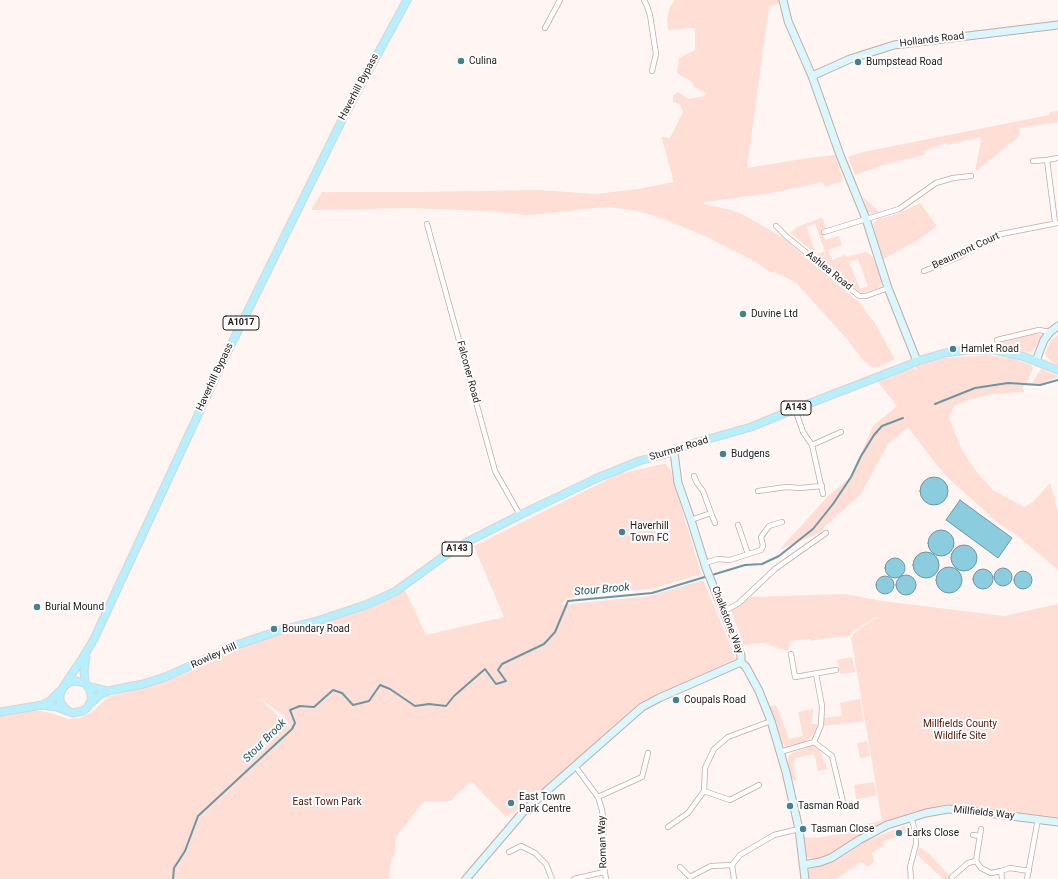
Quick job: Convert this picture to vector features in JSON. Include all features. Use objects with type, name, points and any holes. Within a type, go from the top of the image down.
[{"type":"main road","name":"Haverhill Bypass","points":[[65,684],[87,652],[222,361],[344,116],[407,0]]},
{"type":"main road","name":"Sturmer Road","points":[[320,620],[368,604],[396,591],[461,546],[520,515],[595,479],[639,461],[674,452],[691,444],[750,427],[917,361],[945,353],[968,350],[984,350],[1006,352],[1036,361],[1058,370]]},
{"type":"main road","name":"Rowley Hill","points":[[90,704],[101,694],[108,691],[143,684],[165,677],[239,644],[278,631],[320,620]]},
{"type":"main road","name":"Haverhill Bypass","points":[[86,685],[84,671],[87,652]]},
{"type":"main road","points":[[0,712],[42,705],[50,701],[61,691],[65,684],[75,680],[86,685],[92,695],[90,704],[83,711],[73,713],[42,705]]},
{"type":"main road","name":"Rowley Hill","points":[[86,685],[108,691]]},
{"type":"main road","points":[[61,691],[61,704],[68,711]]},
{"type":"street","points":[[545,28],[560,0]]},
{"type":"street","points":[[644,0],[650,15],[656,54],[652,71]]},
{"type":"street","points":[[783,0],[788,21],[812,76],[840,154],[866,219],[888,288],[917,361]]},
{"type":"street","name":"Hollands Road","points":[[812,76],[850,59],[894,45],[1058,25]]},
{"type":"street","points":[[1033,161],[1058,158]]},
{"type":"street","name":"Beaumont Court","points":[[924,271],[959,257],[996,235],[1056,222],[1047,160]]},
{"type":"street","points":[[824,232],[898,209],[936,183],[953,178],[971,176]]},
{"type":"street","name":"Falconer Road","points":[[427,224],[494,471],[520,515]]},
{"type":"street","name":"Ashlea Road","points":[[776,226],[859,296],[866,296],[888,288]]},
{"type":"street","points":[[1036,361],[1040,349],[1050,332],[1058,326]]},
{"type":"street","points":[[997,340],[1038,330],[1050,332]]},
{"type":"street","points":[[795,409],[803,432],[812,445],[823,494]]},
{"type":"street","points":[[812,445],[841,432]]},
{"type":"street","name":"Chalkstone Way","points":[[674,452],[678,483],[692,520],[706,566],[741,655],[741,662],[746,667],[759,691],[771,721],[799,829],[805,879]]},
{"type":"street","points":[[694,476],[703,491],[715,523]]},
{"type":"street","points":[[758,491],[786,487],[800,488],[822,486]]},
{"type":"street","points":[[692,520],[711,512]]},
{"type":"street","points":[[706,566],[718,559],[730,560],[761,550],[763,546],[761,537],[769,526],[782,522]]},
{"type":"street","points":[[738,525],[748,554]]},
{"type":"street","points":[[723,612],[739,603],[775,570],[826,532]]},
{"type":"street","points":[[791,654],[795,677],[836,670]]},
{"type":"street","points":[[466,879],[525,810],[642,707],[741,662]]},
{"type":"street","points":[[814,742],[821,725],[822,706],[816,674]]},
{"type":"street","points":[[668,826],[688,812],[704,791],[705,768],[714,749],[728,737],[771,721]]},
{"type":"street","points":[[780,752],[814,742]]},
{"type":"street","points":[[814,742],[832,756],[843,802]]},
{"type":"street","points":[[598,797],[642,777],[648,752]]},
{"type":"street","name":"Roman Way","points":[[575,766],[598,797],[602,810],[604,825],[602,854],[606,879]]},
{"type":"street","points":[[704,791],[730,800],[759,785]]},
{"type":"street","name":"Millfields Way","points":[[802,864],[820,862],[831,858],[883,827],[926,813],[948,810],[1058,822]]},
{"type":"street","points":[[911,817],[916,834],[916,844],[910,867],[911,879]]},
{"type":"street","points":[[1027,879],[1038,819]]},
{"type":"street","points":[[734,879],[732,865],[740,855],[774,835],[799,829]]},
{"type":"street","points":[[981,829],[976,861],[981,868],[990,873],[1010,868],[1028,871]]},
{"type":"street","points":[[973,836],[979,836]]},
{"type":"street","points":[[509,852],[521,846],[535,853],[546,864],[552,879]]},
{"type":"street","points":[[952,877],[968,863],[976,861]]},
{"type":"street","points":[[680,867],[690,877],[711,866],[732,865]]},
{"type":"street","points":[[1001,871],[1002,879]]},
{"type":"street","points":[[574,879],[604,872]]},
{"type":"green space","points":[[675,0],[779,0],[780,3],[769,7],[747,168],[835,155],[843,181],[825,187],[823,182],[771,193],[705,202],[703,204],[742,214],[782,237],[859,302],[874,322],[895,359],[875,368],[870,366],[863,360],[846,338],[797,284],[777,273],[770,272],[756,262],[707,237],[664,219],[639,211],[610,207],[526,215],[488,211],[410,208],[311,210],[322,192],[538,190],[595,194],[638,189],[674,182],[662,139],[662,137],[670,138],[683,112],[680,104],[673,102],[673,96],[678,92],[688,99],[705,96],[706,93],[694,87],[691,81],[677,73],[679,58],[695,50],[695,28],[668,30],[667,19],[670,7]]},
{"type":"green space","points":[[1058,111],[1058,122],[1019,128],[1020,134],[1016,139],[976,171],[981,141],[980,137],[948,145],[946,143],[924,151],[925,155],[886,164],[855,175],[848,157],[863,152],[1049,115],[1050,112]]},
{"type":"green space","points":[[863,197],[880,213],[875,215],[868,212]]},
{"type":"green space","points":[[920,203],[937,226],[915,242],[883,259],[873,224],[878,219],[897,214]]},
{"type":"green space","points":[[821,218],[823,219],[826,229],[822,230],[825,240],[839,236],[842,245],[828,250],[832,260],[845,255],[846,257],[866,252],[873,257],[882,281],[879,288],[862,293],[859,292],[817,255],[825,251],[815,224],[807,227],[816,254],[790,233],[797,227]],"holes":[[[858,259],[868,286],[860,289],[849,262]]]},
{"type":"green space","points":[[1034,334],[1042,335],[1036,347],[1030,352],[994,348],[994,345]]},
{"type":"green space","points":[[1058,335],[1058,365],[1051,361],[1045,353],[1051,340]]},
{"type":"green space","points":[[987,355],[1015,359],[1031,365],[1033,368],[1027,383],[1002,384],[1024,385],[1024,392],[991,394],[965,401],[954,406],[949,418],[962,450],[976,471],[993,490],[1024,507],[1033,502],[1050,483],[1058,511],[1058,570],[1018,536],[998,523],[946,476],[908,427],[888,444],[860,495],[824,527],[822,532],[780,549],[828,496],[851,477],[873,426],[897,406],[878,382],[913,368],[918,371],[915,367],[923,363],[945,358]]},
{"type":"green space","points":[[1041,369],[1058,377],[1040,384],[1032,383]]},
{"type":"green space","name":"East Town Park","points":[[666,464],[670,469],[701,574],[651,589],[582,595],[567,599],[560,605],[649,596],[703,580],[736,659],[640,702],[525,805],[506,817],[471,781],[450,801],[423,802],[396,837],[395,854],[391,861],[389,879],[0,879],[0,714],[35,710],[51,713],[68,719],[80,718],[91,713],[108,697],[154,685],[186,673],[239,648],[239,644],[320,620],[396,591],[405,590],[426,635],[504,617],[474,546],[619,474]],"holes":[[[260,698],[284,716],[291,728]]]},
{"type":"green space","name":"Millfields County Wildlife Site","points":[[845,594],[882,601],[1004,616],[1058,604],[1058,817],[947,804],[917,811],[882,822],[851,637],[853,637],[853,634],[877,617],[852,632],[850,636],[811,641],[810,639],[790,641],[788,651],[763,643],[744,645],[731,611],[751,597]]},
{"type":"green space","points":[[852,657],[855,672],[840,674],[837,660]]},
{"type":"green space","points":[[860,699],[864,721],[823,726],[824,718],[842,716],[840,703]]},
{"type":"green space","points":[[776,705],[789,739],[803,736],[798,712],[813,709],[812,724],[818,724],[812,737],[803,743],[789,748],[783,744],[769,707]]},
{"type":"green space","points":[[867,741],[870,756],[860,758],[857,743]]},
{"type":"green space","points":[[813,745],[820,750],[828,769],[818,771],[813,754],[796,758],[793,763],[796,780],[794,781],[791,777],[788,757],[792,753]]},
{"type":"green space","points":[[874,782],[876,796],[856,799],[854,785]]},
{"type":"green space","points":[[881,821],[881,825],[863,834],[831,854],[816,859],[806,857],[802,837],[815,838],[840,834],[842,829]]},
{"type":"green space","points":[[904,826],[909,829],[910,832],[884,841],[884,845],[872,853],[874,861],[869,867],[861,862],[836,879],[808,879],[810,868],[834,861],[848,853],[862,842]]},
{"type":"green space","points":[[919,847],[930,854],[952,879],[941,879],[941,877],[917,855]]},
{"type":"water","points":[[934,477],[940,478],[944,481],[947,485],[947,497],[944,501],[940,504],[934,505],[928,504],[924,501],[921,497],[920,491],[921,485],[924,481],[928,478]]},
{"type":"water","points":[[960,500],[1012,538],[998,558],[946,520]]},
{"type":"water","points":[[941,530],[950,534],[954,543],[950,552],[941,556],[932,552],[928,543],[932,534]]},
{"type":"water","points":[[964,545],[973,549],[977,558],[973,567],[964,571],[955,567],[951,558],[955,549]]},
{"type":"water","points":[[926,552],[935,556],[939,565],[935,574],[926,578],[917,574],[913,565],[917,556]]},
{"type":"water","points":[[895,558],[902,561],[905,568],[902,575],[895,578],[888,575],[885,568],[888,561]]},
{"type":"water","points":[[949,567],[958,571],[962,580],[958,589],[949,593],[940,589],[936,580],[940,571]]},
{"type":"water","points":[[999,568],[1007,568],[1012,573],[1010,584],[1007,586],[999,586],[994,581],[994,573]]},
{"type":"water","points":[[983,569],[990,572],[993,579],[990,586],[983,589],[976,586],[973,579],[976,572]]},
{"type":"water","points":[[1019,571],[1027,571],[1032,576],[1030,587],[1027,589],[1019,589],[1014,584],[1014,576]]},
{"type":"water","points":[[906,575],[913,578],[916,585],[913,592],[906,595],[899,592],[896,585],[899,578]]},
{"type":"water","points":[[881,576],[889,576],[894,581],[892,592],[889,594],[881,594],[876,589],[876,581]]},
{"type":"waterway","name":"Stour Brook","points":[[935,404],[975,388],[1008,383],[1040,385],[1058,380]]},
{"type":"waterway","name":"Stour Brook","points":[[712,575],[745,565],[762,564],[779,556],[813,529],[833,504],[851,477],[861,456],[874,435],[882,426],[903,418]]},
{"type":"waterway","name":"Stour Brook","points":[[173,879],[174,868],[185,851],[198,816],[292,729],[295,723],[290,710],[300,706],[314,707],[333,690],[342,693],[353,705],[369,701],[380,685],[390,689],[415,706],[429,704],[446,706],[454,696],[485,669],[496,684],[506,681],[498,670],[502,664],[544,644],[555,632],[568,601],[652,593],[708,576]]},
{"type":"place","name":"Culina","points":[[461,61]]},
{"type":"place","name":"Bumpstead Road","points":[[858,62]]},
{"type":"place","name":"Duvine Ltd","points":[[743,314]]},
{"type":"place","name":"Hamlet Road","points":[[953,349]]},
{"type":"place","name":"Budgens","points":[[723,454]]},
{"type":"place","name":"Haverhill Town FC","points":[[622,532]]},
{"type":"place","name":"Burial Mound","points":[[37,607]]},
{"type":"place","name":"Boundary Road","points":[[274,629]]},
{"type":"place","name":"Coupals Road","points":[[676,700]]},
{"type":"place","name":"East Town Park Centre","points":[[511,803]]},
{"type":"place","name":"Tasman Road","points":[[790,806]]},
{"type":"place","name":"Tasman Close","points":[[803,829]]},
{"type":"place","name":"Larks Close","points":[[899,833]]}]
